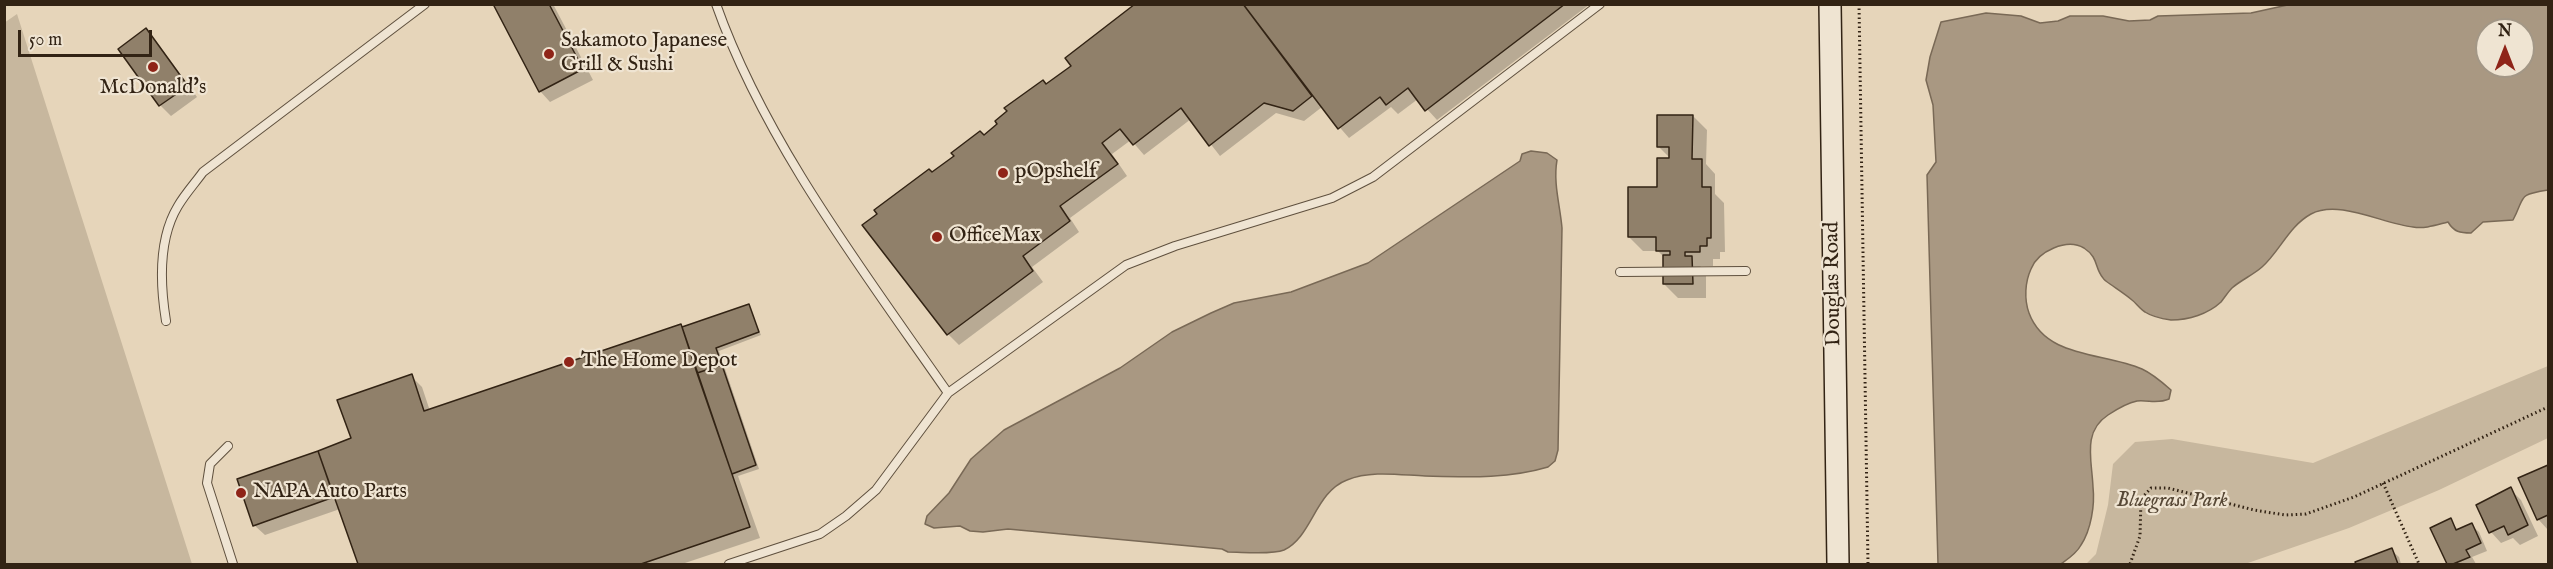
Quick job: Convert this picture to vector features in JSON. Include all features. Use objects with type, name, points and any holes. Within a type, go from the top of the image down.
[{"type":"street","name":"Douglas Road","points":[[1830,4],[1838,564]]},
{"type":"lane","points":[[166,321],[162,296],[165,237],[177,206],[203,172],[425,4]]},
{"type":"lane","points":[[716,4],[753,88],[823,213],[948,393]]},
{"type":"lane","points":[[729,564],[820,534],[846,516],[876,490],[948,393],[1126,265],[1175,246],[1332,198],[1373,177],[1600,4]]},
{"type":"lane","points":[[1620,272],[1746,271]]},
{"type":"lane","points":[[228,446],[210,464],[207,483],[233,564]]},
{"type":"path","points":[[1859,4],[1868,564]]},
{"type":"path","points":[[2130,564],[2140,536],[2141,499],[2151,488],[2158,486],[2168,488],[2254,510],[2285,515],[2306,514],[2324,509],[2383,483],[2548,407]]},
{"type":"path","points":[[2383,483],[2419,564]]},
{"type":"green space","points":[[17,14],[192,564],[5,564],[4,23]]},
{"type":"green space","name":"Bluegrass Park","points":[[2548,366],[2548,438],[2439,490],[2349,528],[2245,564],[2086,564],[2096,554],[2108,505],[2113,464],[2135,442],[2172,439],[2313,463]]},
{"type":"shaded area","points":[[2292,4],[2548,5],[2548,190],[2526,195],[2513,220],[2483,222],[2471,233],[2458,231],[2448,222],[2417,227],[2348,211],[2322,210],[2303,219],[2262,267],[2232,288],[2216,306],[2198,316],[2178,320],[2161,318],[2143,311],[2104,280],[2092,255],[2084,248],[2070,245],[2046,252],[2035,263],[2026,285],[2027,308],[2037,328],[2048,339],[2062,346],[2146,371],[2171,390],[2169,399],[2130,403],[2118,408],[2100,422],[2090,447],[2093,509],[2090,525],[2079,548],[2064,562],[2061,564],[1938,564],[1927,175],[1936,162],[1933,105],[1926,80],[1930,57],[1941,22],[1986,13],[2021,16],[2040,23],[2058,21],[2070,16],[2103,16],[2129,21],[2150,20],[2158,16],[2251,13]]},
{"type":"shaded area","points":[[1531,151],[1547,153],[1557,160],[1556,186],[1562,228],[1558,450],[1555,461],[1548,467],[1518,474],[1487,476],[1386,474],[1356,477],[1336,486],[1328,494],[1293,544],[1284,550],[1272,552],[1228,552],[1222,549],[1008,529],[983,532],[970,531],[960,526],[934,528],[925,524],[927,516],[949,493],[971,459],[1004,430],[1120,368],[1172,332],[1211,313],[1234,303],[1291,292],[1368,263],[1520,161],[1522,154]]},
{"type":"building","points":[[493,4],[549,4],[583,69],[539,92]]},
{"type":"building","points":[[1135,4],[1243,4],[1312,96],[1293,111],[1264,103],[1209,146],[1181,108],[1133,145],[1120,129],[1102,143],[1118,164],[1060,206],[1070,221],[1023,256],[1033,271],[947,335],[862,225],[877,214],[874,210],[929,169],[932,172],[954,156],[951,153],[980,131],[984,135],[1007,111],[1004,108],[1043,80],[1046,84],[1071,66],[1065,58]]},
{"type":"building","points":[[1243,4],[1565,4],[1425,111],[1408,88],[1386,105],[1380,97],[1338,129]]},
{"type":"building","name":"McDonald's","points":[[146,28],[188,86],[159,106],[118,49]]},
{"type":"building","points":[[1657,115],[1693,115],[1692,159],[1702,159],[1702,187],[1711,187],[1711,238],[1707,238],[1707,246],[1700,246],[1700,252],[1685,252],[1685,256],[1692,256],[1693,284],[1663,284],[1663,255],[1670,255],[1670,251],[1656,251],[1656,237],[1628,237],[1628,187],[1657,187],[1657,158],[1669,158],[1669,147],[1657,147]]},
{"type":"building","points":[[749,304],[759,332],[716,348],[722,365],[697,373],[682,327]]},
{"type":"building","points":[[681,324],[750,527],[641,564],[358,564],[318,451],[351,438],[337,400],[412,374],[424,411]]},
{"type":"building","points":[[722,365],[756,465],[732,474],[697,373]]},
{"type":"building","points":[[318,451],[334,497],[253,526],[237,479]]},
{"type":"building","points":[[2548,465],[2548,515],[2537,520],[2518,478]]},
{"type":"building","points":[[2511,487],[2528,525],[2508,535],[2504,526],[2489,533],[2476,505]]},
{"type":"building","points":[[2451,518],[2456,530],[2472,523],[2481,543],[2466,550],[2470,557],[2447,564],[2430,528]]},
{"type":"building","points":[[2392,548],[2398,564],[2356,564],[2355,562]]},
{"type":"place","name":"Sakamoto Japanese Grill & Sushi","points":[[549,54]]},
{"type":"place","name":"McDonald's","points":[[153,67]]},
{"type":"place","name":"pOpshelf","points":[[1003,173]]},
{"type":"place","name":"OfficeMax","points":[[937,237]]},
{"type":"place","name":"The Home Depot","points":[[569,362]]},
{"type":"place","name":"NAPA Auto Parts","points":[[241,493]]}]
